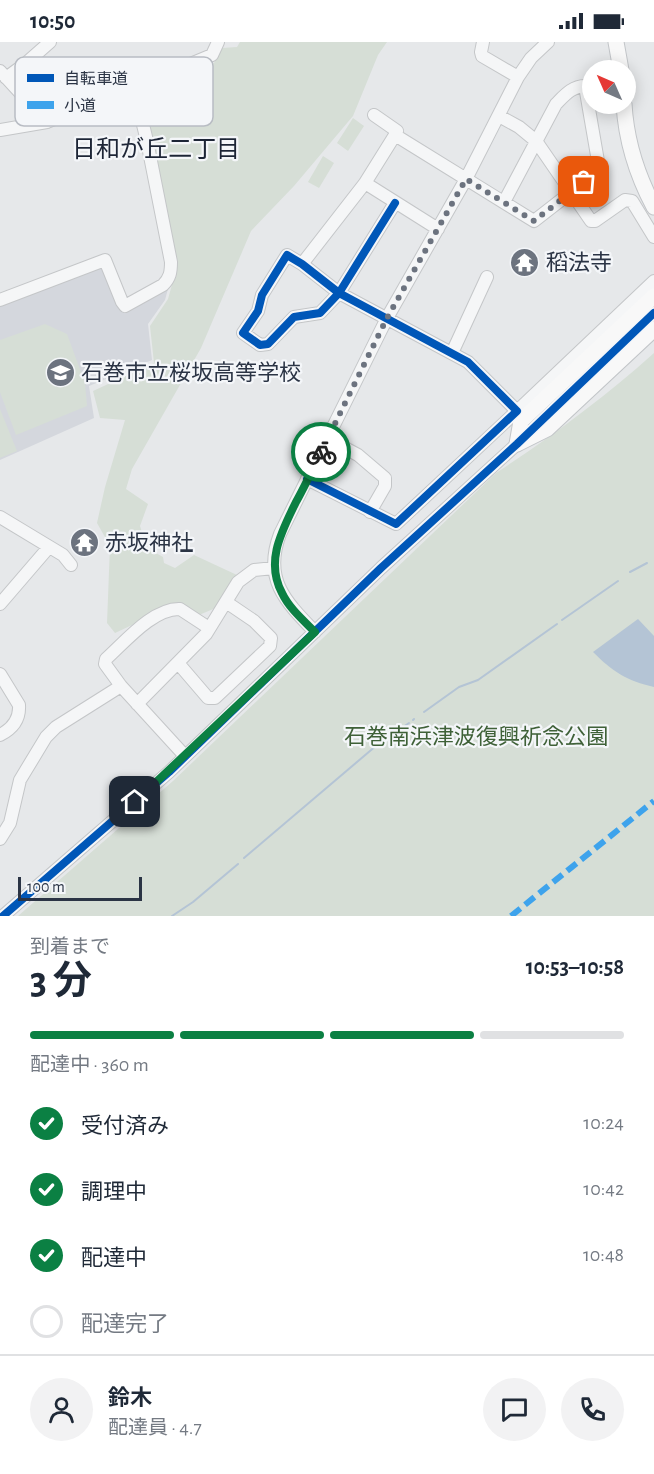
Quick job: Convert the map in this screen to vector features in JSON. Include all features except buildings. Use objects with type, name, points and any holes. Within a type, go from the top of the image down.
[{"type":"main road","points":[[616,42],[619,60]]},
{"type":"main road","points":[[625,114],[639,176],[654,207]]},
{"type":"main road","points":[[517,444],[521,421],[654,296]]},
{"type":"main road","points":[[517,444],[547,429],[654,329]]},
{"type":"street","points":[[33,57],[50,42]]},
{"type":"street","points":[[207,57],[212,55],[218,42]]},
{"type":"street","points":[[483,42],[482,56],[518,77]]},
{"type":"street","points":[[315,632],[288,604],[282,594],[274,568],[278,542],[387,318],[466,179],[518,77],[531,58],[548,42]]},
{"type":"street","points":[[3,74],[15,87]]},
{"type":"street","points":[[395,135],[534,221],[597,172],[599,167],[585,86],[566,93],[556,104],[504,202]]},
{"type":"street","points":[[302,264],[366,183],[397,131],[374,115]]},
{"type":"street","points":[[499,116],[519,127],[536,141],[591,221],[595,221],[625,200],[632,201],[654,237]]},
{"type":"street","points":[[0,130],[23,126]]},
{"type":"street","points":[[0,300],[105,260],[122,302],[126,306],[168,281],[171,262],[143,126]]},
{"type":"street","points":[[366,183],[438,229]]},
{"type":"street","points":[[394,202],[339,292],[320,313],[294,317],[268,345],[260,345],[243,333],[258,311],[262,295],[287,255],[339,292],[473,366],[517,411]]},
{"type":"street","points":[[452,353],[487,277]]},
{"type":"street","points":[[308,479],[396,524],[654,281]]},
{"type":"street","points":[[3,916],[185,756],[389,560],[517,444],[654,313]]},
{"type":"street","points":[[328,439],[358,455],[385,478],[385,486],[370,512]]},
{"type":"street","points":[[0,518],[63,555],[71,565]]},
{"type":"street","points":[[0,604],[49,547]]},
{"type":"street","points":[[136,704],[206,634],[238,582],[254,570],[274,568]]},
{"type":"street","points":[[178,663],[208,698],[215,698],[270,646],[271,638],[260,627],[226,602]]},
{"type":"street","points":[[185,756],[136,704],[105,664],[106,659],[147,621],[175,608],[210,628]]},
{"type":"street","points":[[0,674],[19,705],[20,711],[12,727],[0,735]]},
{"type":"street","points":[[0,839],[10,823],[20,780],[46,737],[57,727],[121,686]]},
{"type":"shaded area","name":"石巻市立桜坂高等学校","points":[[104,264],[122,312],[169,285],[165,300],[148,324],[152,360],[89,386],[94,418],[0,460],[0,304]]},
{"type":"green space","points":[[240,42],[387,42],[378,55],[353,116],[294,186],[251,231],[201,348],[132,469],[126,489],[148,504],[140,526],[147,548],[163,557],[164,563],[175,568],[194,555],[237,575],[218,607],[199,615],[179,603],[115,633],[107,623],[110,546],[97,523],[125,420],[100,418],[93,391],[154,363],[150,326],[168,299],[178,263],[147,126],[213,126],[213,63],[222,48],[237,47]]},
{"type":"green space","points":[[353,118],[364,126],[348,151],[337,143]]},
{"type":"green space","points":[[323,156],[334,163],[319,188],[308,182]]},
{"type":"green space","points":[[45,324],[67,334],[85,383],[87,406],[16,435],[0,392],[0,340]]},
{"type":"green space","name":"石巻南浜津波復興祈念公園","points":[[654,353],[654,916],[18,916],[173,781],[496,473],[577,416]]},
{"type":"green space","points":[[0,409],[17,451],[0,458]]},
{"type":"water","points":[[638,619],[654,636],[654,687],[621,675],[593,652]]},
{"type":"waterway","points":[[630,572],[647,563]]},
{"type":"waterway","points":[[562,620],[618,581]]},
{"type":"waterway","points":[[424,712],[459,687],[478,680],[557,624]]},
{"type":"waterway","points":[[244,858],[377,745],[409,723]]},
{"type":"waterway","points":[[172,916],[193,902],[238,864]]},
{"type":"marked path","points":[[511,916],[654,801]]},
{"type":"cycle path","points":[[307,479],[396,524],[517,411],[468,362],[339,293],[287,255],[262,295],[258,311],[243,333],[260,345],[268,344],[294,317],[320,313],[339,293],[395,203]]},
{"type":"cycle path","points":[[3,916],[169,772],[381,568],[517,444],[654,313]]},
{"type":"way so far","points":[[321,452],[387,318],[466,179],[534,221],[584,182]]},
{"type":"place","name":"稻法寺","points":[[525,263]]},
{"type":"place","name":"石巻市立桜坂高等学校","points":[[60,373]]},
{"type":"place","name":"赤坂神社","points":[[84,543]]},
{"type":"district","name":"日和が丘二丁目","points":[[156,150]]},
{"type":"route","points":[[135,802],[315,632],[288,604],[277,583],[274,568],[280,534],[321,452]]}]
